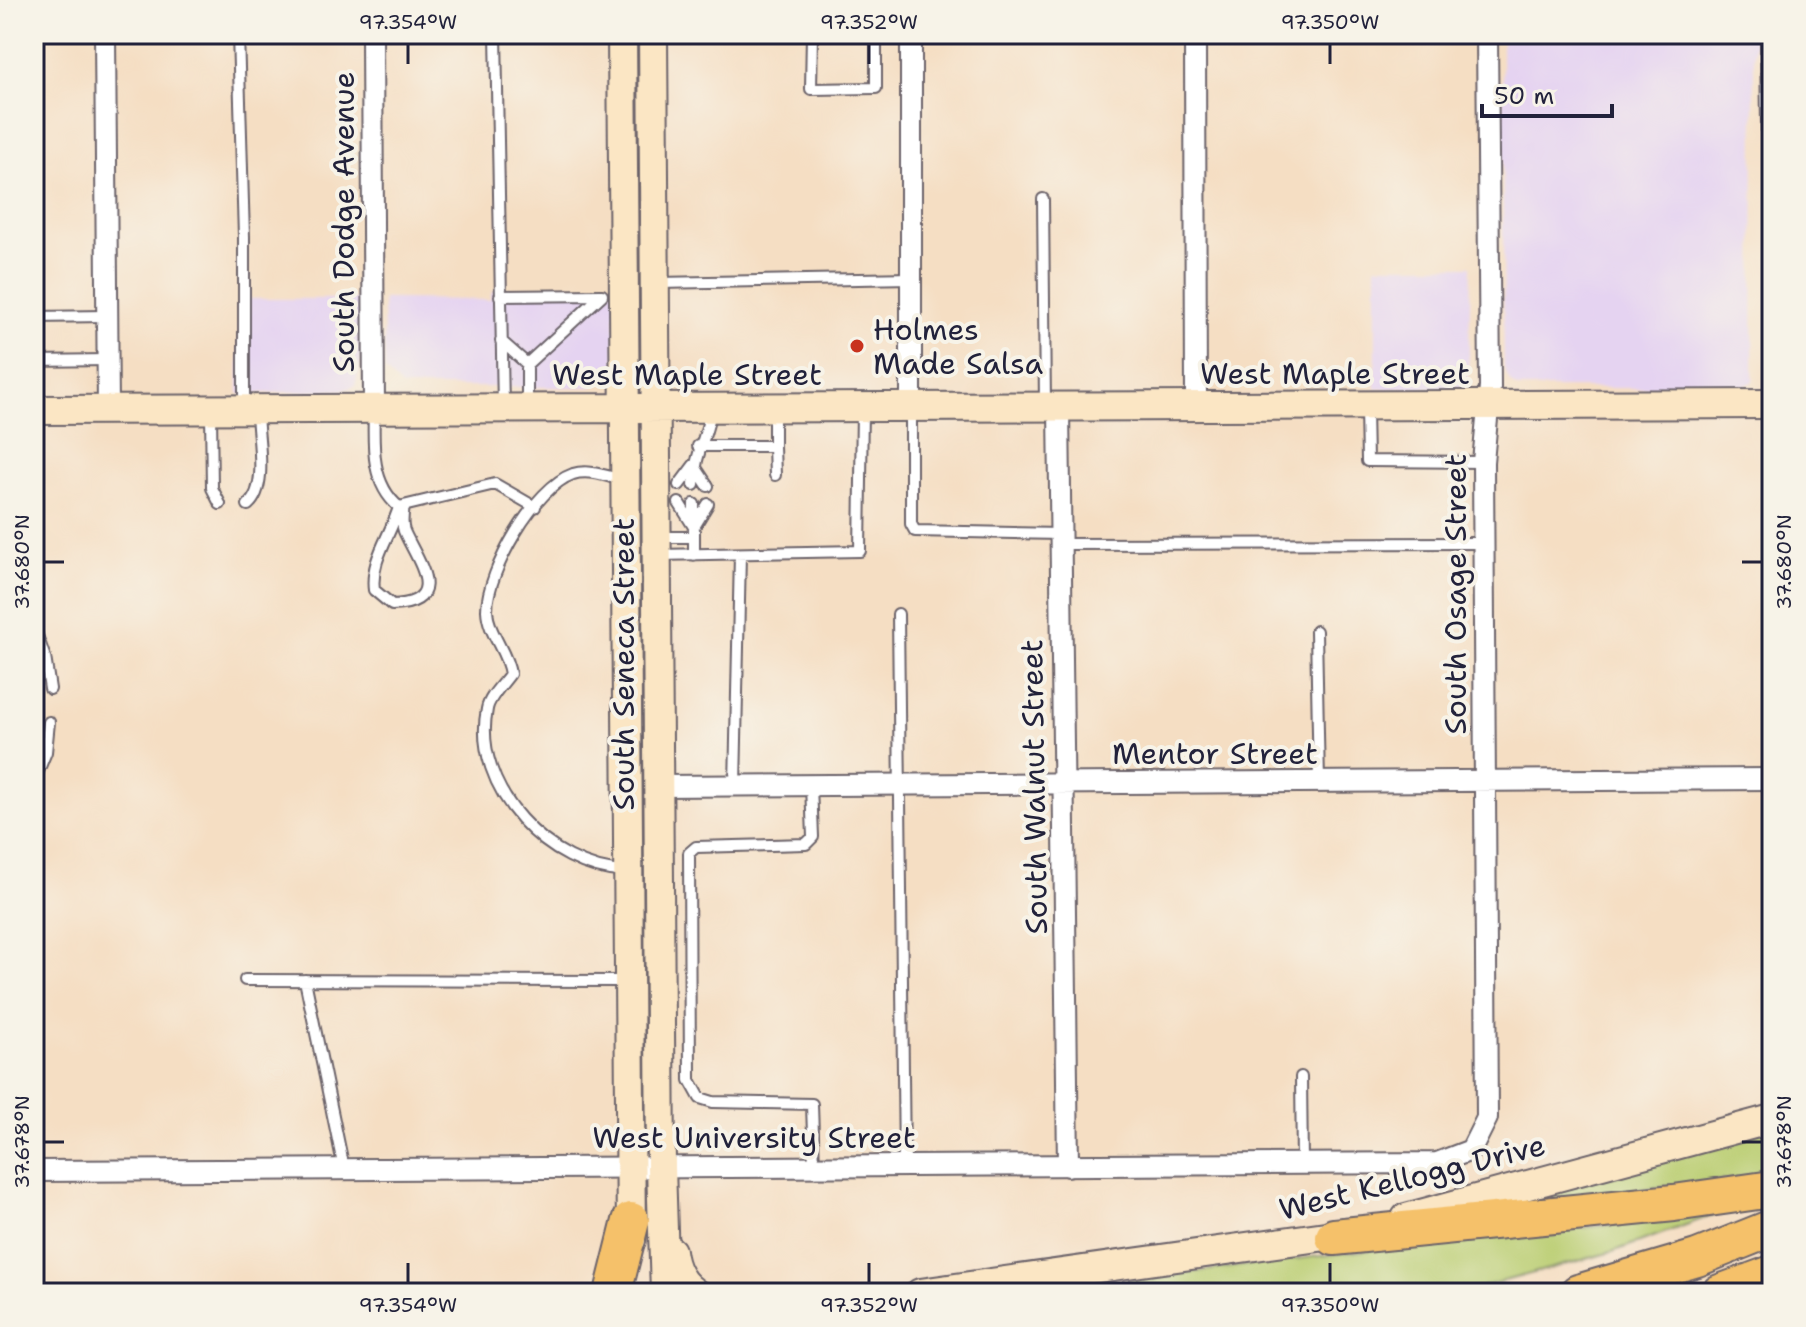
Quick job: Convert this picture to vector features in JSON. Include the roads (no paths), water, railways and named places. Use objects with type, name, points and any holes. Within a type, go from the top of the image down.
[{"type":"highway","points":[[1334,1237],[1697,1201],[1772,1189]]},
{"type":"highway","points":[[613,1293],[631,1221]]},
{"type":"highway","points":[[1578,1293],[1697,1258],[1772,1228]]},
{"type":"highway","points":[[1720,1293],[1772,1274]]},
{"type":"street","points":[[105,34],[108,410]]},
{"type":"street","name":"South Dodge Avenue","points":[[372,34],[374,409]]},
{"type":"street","name":"South Seneca Street","points":[[622,34],[614,295],[627,408],[630,1293]]},
{"type":"street","name":"South Seneca Street","points":[[653,34],[657,786],[675,893],[674,1004],[661,1167],[665,1293]]},
{"type":"street","points":[[911,34],[911,407]]},
{"type":"street","points":[[1195,34],[1196,407]]},
{"type":"street","name":"South Osage Street","points":[[1471,1150],[1487,1118],[1483,462],[1487,407],[1487,34]]},
{"type":"street","points":[[1771,34],[1772,130]]},
{"type":"street","name":"West Maple Street","points":[[34,410],[1772,404]]},
{"type":"street","name":"South Walnut Street","points":[[1052,407],[1061,539],[1068,1166]]},
{"type":"street","name":"Mentor Street","points":[[657,786],[1772,779]]},
{"type":"street","name":"West Kellogg Drive","points":[[920,1293],[1334,1237],[1772,1119]]},
{"type":"street","name":"West University Street","points":[[34,1171],[1437,1163],[1471,1150]]},
{"type":"street","points":[[661,1167],[672,1265],[683,1283],[695,1293]]},
{"type":"lane","points":[[238,34],[250,409],[259,484],[255,499],[248,505]]},
{"type":"lane","points":[[496,34],[501,341],[515,409]]},
{"type":"lane","points":[[812,34],[811,89],[876,88],[876,34]]},
{"type":"lane","points":[[1043,199],[1052,407]]},
{"type":"lane","points":[[656,283],[911,278]]},
{"type":"lane","points":[[500,296],[614,295]]},
{"type":"lane","points":[[515,409],[527,364],[614,295]]},
{"type":"lane","points":[[34,317],[107,316]]},
{"type":"lane","points":[[501,341],[527,364]]},
{"type":"lane","points":[[34,361],[107,360]]},
{"type":"lane","points":[[911,407],[912,527],[915,531],[1061,539],[1484,543]]},
{"type":"lane","points":[[1366,407],[1367,461],[1483,462]]},
{"type":"lane","points":[[694,485],[698,446],[706,438],[712,408]]},
{"type":"lane","points":[[774,408],[775,475]]},
{"type":"lane","points":[[657,546],[694,555],[860,551],[862,408]]},
{"type":"lane","points":[[374,409],[375,459],[387,497],[402,506],[495,484],[535,507]]},
{"type":"lane","points":[[211,410],[212,488],[220,504]]},
{"type":"lane","points":[[698,446],[774,446]]},
{"type":"lane","points":[[679,485],[694,465]]},
{"type":"lane","points":[[694,465],[708,486]]},
{"type":"lane","points":[[627,482],[601,474],[577,473],[560,480],[535,507],[504,554],[493,579],[487,609],[490,626],[508,662],[510,674],[487,705],[485,745],[488,765],[511,805],[553,847],[598,869],[629,872]]},
{"type":"lane","points":[[679,503],[694,532]]},
{"type":"lane","points":[[694,504],[694,555]]},
{"type":"lane","points":[[657,546],[694,532],[708,504]]},
{"type":"lane","points":[[402,506],[402,526],[425,570],[425,584],[420,596],[409,604],[392,605],[374,590],[373,579],[375,561],[402,506]]},
{"type":"lane","points":[[735,786],[740,554]]},
{"type":"lane","points":[[898,614],[904,1166]]},
{"type":"lane","points":[[34,627],[45,657],[50,689]]},
{"type":"lane","points":[[1316,631],[1319,783]]},
{"type":"lane","points":[[34,648],[45,657]]},
{"type":"lane","points":[[34,781],[46,752],[49,722]]},
{"type":"lane","points":[[675,893],[689,853],[696,847],[806,844],[813,837],[811,785]]},
{"type":"lane","points":[[245,980],[630,981]]},
{"type":"lane","points":[[305,980],[344,1169]]},
{"type":"lane","points":[[674,1004],[693,1091],[700,1098],[713,1102],[812,1104],[814,1166]]},
{"type":"lane","points":[[1301,1077],[1302,1164]]},
{"type":"place","name":"Holmes Made Salsa","points":[[857,346]]}]
